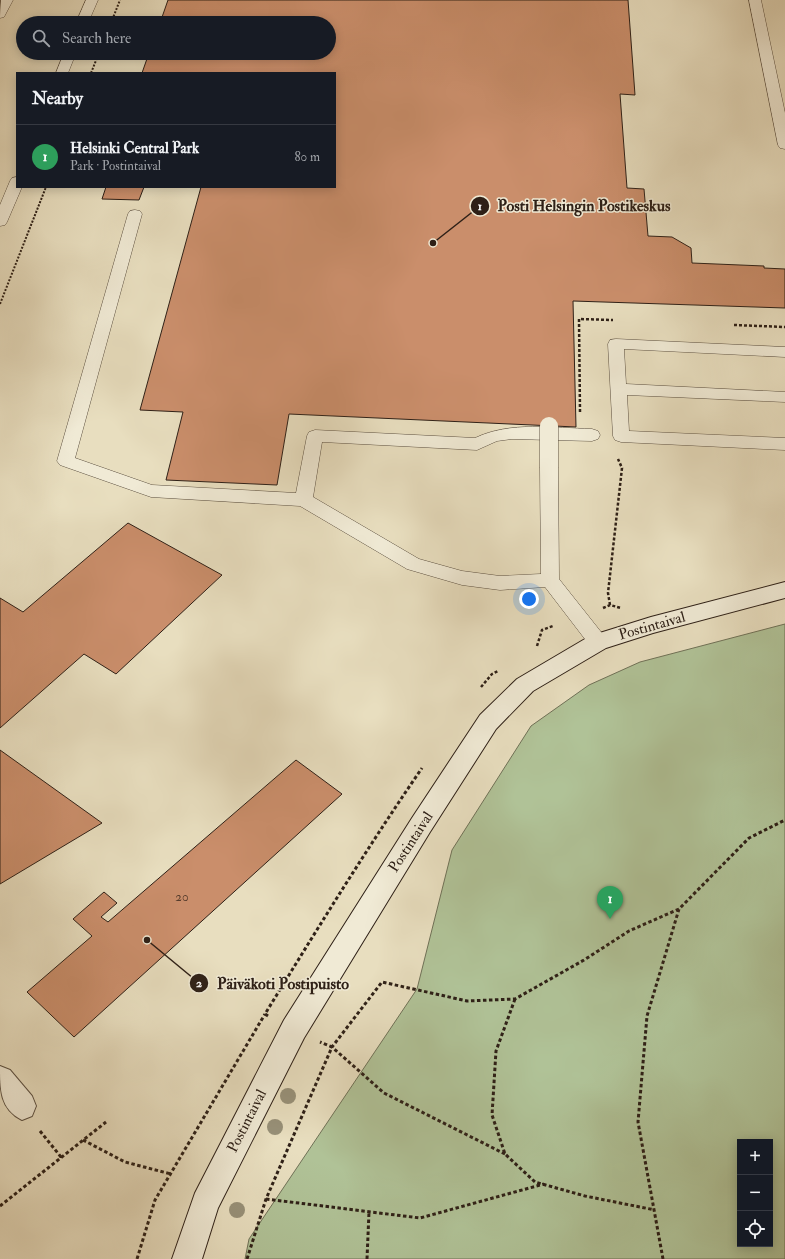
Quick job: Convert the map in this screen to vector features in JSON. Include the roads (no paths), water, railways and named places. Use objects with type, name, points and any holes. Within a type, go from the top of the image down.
[{"type":"street","name":"Postintaival","points":[[187,1259],[205,1203],[294,1029],[417,832],[488,722],[525,685],[598,642],[651,625],[785,590]]},
{"type":"street","points":[[0,1079],[22,1106]]},
{"type":"lane","points":[[0,14],[7,0]]},
{"type":"lane","points":[[85,16],[92,0]]},
{"type":"lane","points":[[755,0],[785,145]]},
{"type":"lane","points":[[62,72],[67,60]]},
{"type":"lane","points":[[0,222],[16,183]]},
{"type":"lane","points":[[135,214],[66,461],[151,491],[304,500],[414,564],[462,578],[500,584],[550,580]]},
{"type":"lane","points":[[785,352],[616,344],[620,436],[785,444]]},
{"type":"lane","points":[[618,389],[785,397]]},
{"type":"lane","points":[[549,426],[550,580],[598,642]]},
{"type":"lane","points":[[304,500],[314,436],[477,444],[493,436],[512,433],[592,435]]},
{"type":"place","name":"Posti Helsingin Postikeskus","points":[[433,243]]},
{"type":"place","name":"Helsinki Central Park","points":[[610,919]]},
{"type":"place","name":"Päiväkoti Postipuisto","points":[[147,940]]}]
